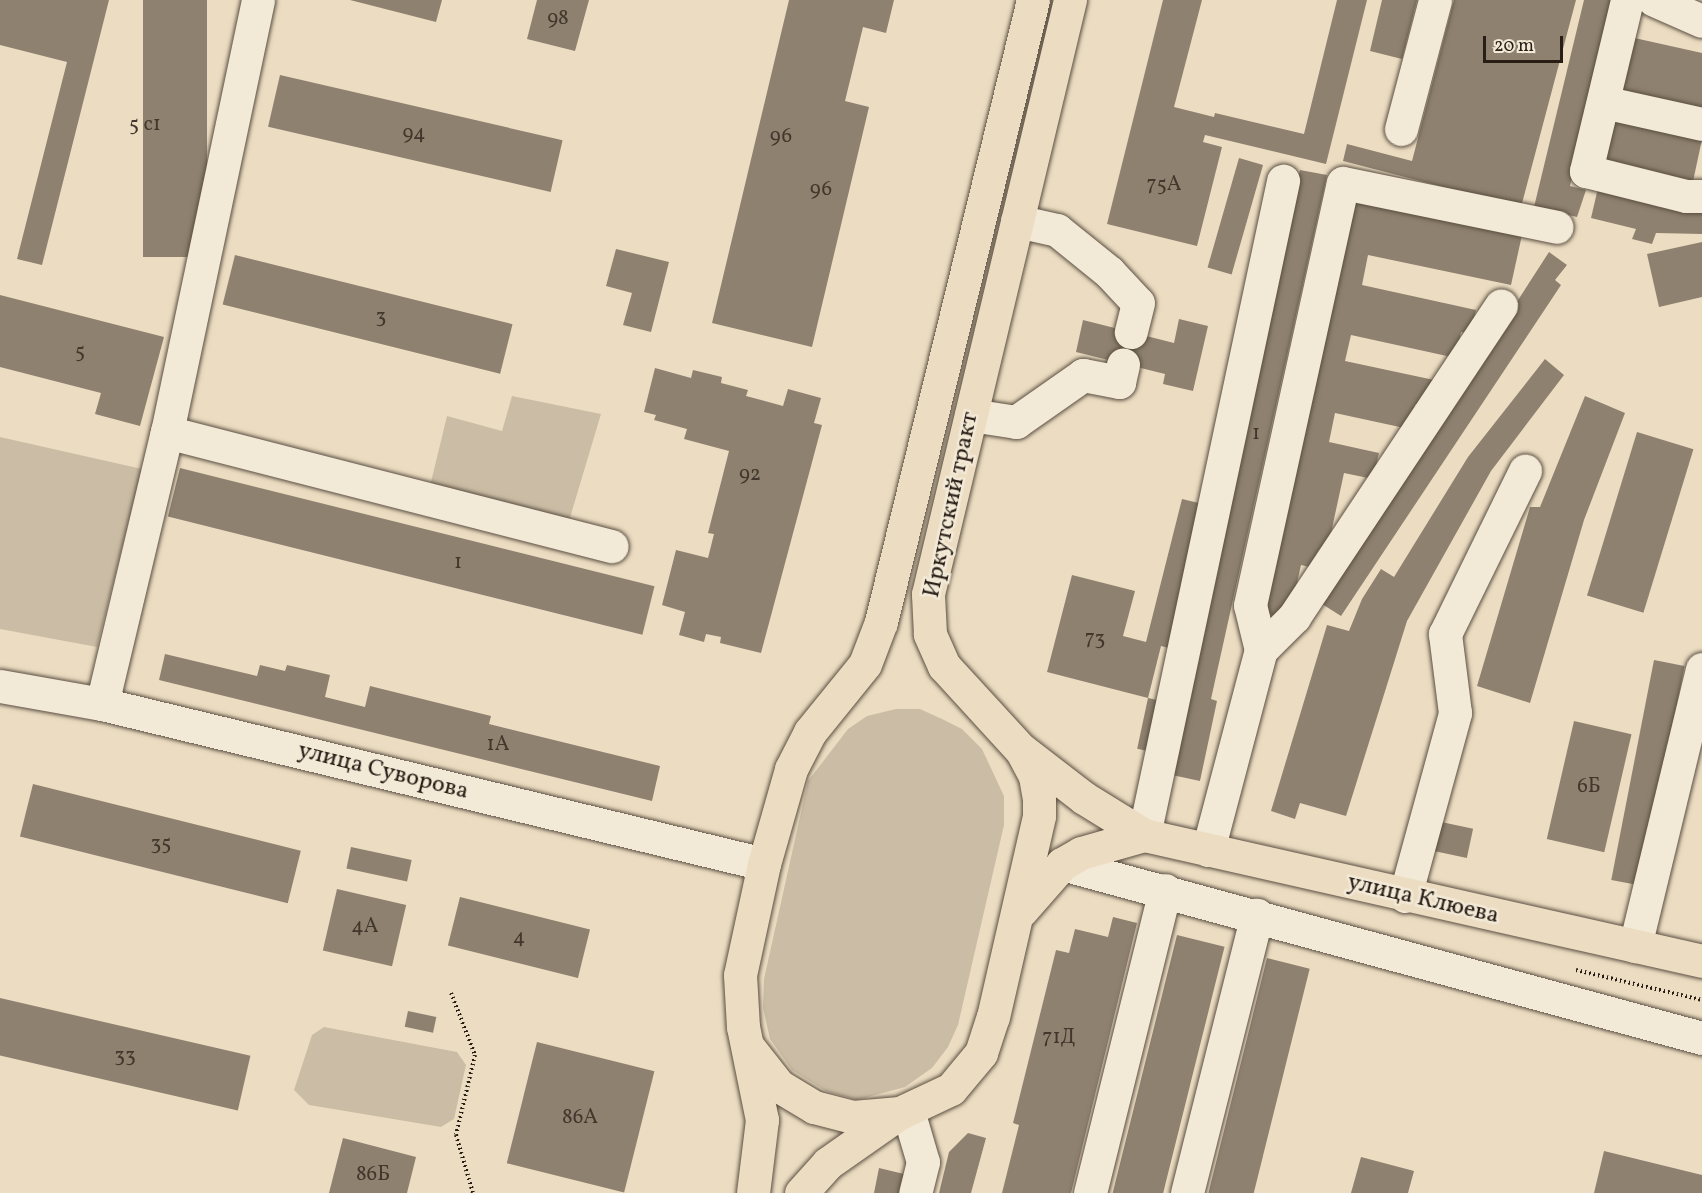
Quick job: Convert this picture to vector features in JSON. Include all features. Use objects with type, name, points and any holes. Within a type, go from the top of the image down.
[{"type":"main road","name":"Иркутский тракт","points":[[753,1193],[762,1120],[740,1000],[740,975],[764,864],[791,769],[810,732],[865,664],[881,622],[1033,0]]},
{"type":"main road","name":"Иркутский тракт","points":[[801,1193],[828,1163],[904,1112],[951,1089],[981,1053],[993,1017],[1039,816],[1035,776],[1021,750],[944,666],[930,634],[928,594],[1070,0]]},
{"type":"main road","name":"улица Клюева","points":[[1021,750],[1084,798],[1144,836],[1702,961]]},
{"type":"main road","name":"улица Клюева","points":[[1016,918],[1062,864],[1092,849],[1144,836]]},
{"type":"main road","name":"Иркутский тракт","points":[[749,1048],[779,1086],[814,1107],[853,1117],[904,1112]]},
{"type":"street","points":[[102,705],[167,432],[258,0]]},
{"type":"street","points":[[1401,129],[1435,0]]},
{"type":"street","points":[[1627,0],[1587,171],[1686,196],[1702,196]]},
{"type":"street","points":[[1654,0],[1702,21]]},
{"type":"street","points":[[1603,102],[1702,124]]},
{"type":"street","points":[[1144,836],[1283,181]]},
{"type":"street","points":[[1208,850],[1261,650],[1250,605],[1343,183],[1557,227]]},
{"type":"street","points":[[1017,221],[1057,230],[1109,272],[1138,303],[1131,332]]},
{"type":"street","points":[[1261,650],[1294,617],[1501,305]]},
{"type":"street","points":[[971,415],[1016,422],[1083,375],[1119,382],[1123,364]]},
{"type":"street","points":[[167,432],[612,546]]},
{"type":"street","points":[[1405,896],[1455,713],[1445,634],[1525,471]]},
{"type":"street","points":[[1635,946],[1702,669]]},
{"type":"street","name":"улица Суворова","points":[[0,686],[102,705],[764,864]]},
{"type":"street","points":[[1062,864],[1257,915],[1702,1038]]},
{"type":"street","points":[[1090,1193],[1165,890]]},
{"type":"street","points":[[1187,1193],[1257,915]]},
{"type":"street","points":[[904,1112],[923,1162],[915,1193]]},
{"type":"path","points":[[452,993],[475,1055],[456,1135],[473,1193]]},
{"type":"shaded area","points":[[512,396],[601,414],[569,521],[430,486],[447,416],[502,431]]},
{"type":"shaded area","points":[[0,437],[142,469],[97,647],[0,629]]},
{"type":"shaded area","points":[[896,709],[920,709],[942,719],[962,729],[982,749],[1004,796],[1004,825],[958,1025],[948,1047],[932,1068],[905,1087],[857,1100],[826,1091],[792,1070],[770,1039],[763,1008],[764,979],[808,781],[848,729],[867,716]]},
{"type":"shaded area","points":[[324,1027],[457,1052],[466,1065],[454,1119],[441,1127],[309,1105],[294,1090],[312,1035]]},
{"type":"building","points":[[0,0],[109,0],[42,265],[17,259],[67,62],[0,45]]},
{"type":"building","points":[[143,0],[207,0],[207,257],[143,257]]},
{"type":"building","points":[[350,0],[442,0],[436,22]]},
{"type":"building","points":[[537,0],[589,0],[575,51],[527,39]]},
{"type":"building","points":[[789,0],[894,0],[886,33],[863,27],[845,101],[869,107],[812,347],[712,323]]},
{"type":"building","points":[[1163,0],[1202,0],[1174,107],[1214,117],[1215,113],[1304,134],[1337,0],[1367,0],[1326,164],[1205,135],[1203,142],[1222,147],[1197,246],[1107,224]]},
{"type":"building","points":[[1382,0],[1417,0],[1402,59],[1370,51]]},
{"type":"building","points":[[1454,0],[1576,0],[1521,207],[1343,161],[1347,144],[1412,161]]},
{"type":"building","points":[[1584,0],[1611,0],[1570,186],[1586,190],[1577,217],[1534,207]]},
{"type":"building","points":[[1630,37],[1702,53],[1702,111],[1617,93]]},
{"type":"building","points":[[280,75],[563,140],[551,192],[268,127]]},
{"type":"building","points":[[1610,120],[1702,140],[1692,186],[1600,166]]},
{"type":"building","points":[[1239,158],[1263,165],[1232,274],[1208,268]]},
{"type":"building","points":[[1300,170],[1327,175],[1211,699],[1217,701],[1200,781],[1172,775],[1185,693]]},
{"type":"building","points":[[1598,188],[1659,207],[1702,207],[1702,234],[1656,233],[1652,244],[1632,239],[1636,229],[1591,218]]},
{"type":"building","points":[[1353,197],[1522,235],[1511,285],[1368,255],[1362,285],[1476,310],[1470,334],[1461,332],[1456,358],[1351,335],[1345,361],[1434,380],[1428,407],[1415,404],[1409,429],[1335,413],[1329,442],[1379,453],[1373,479],[1344,473],[1323,570],[1301,565],[1292,605],[1283,617],[1262,613]]},
{"type":"building","points":[[1702,242],[1702,297],[1659,307],[1647,254]]},
{"type":"building","points":[[616,249],[669,262],[651,332],[623,325],[632,293],[606,286]]},
{"type":"building","points":[[1549,252],[1567,265],[1555,280],[1561,285],[1341,616],[1322,604]]},
{"type":"building","points":[[235,255],[513,324],[500,374],[223,304]]},
{"type":"building","points":[[0,295],[164,337],[140,426],[95,414],[101,393],[0,367]]},
{"type":"building","points":[[1179,319],[1208,326],[1193,391],[1163,384],[1165,374],[1076,352],[1083,320],[1174,343]]},
{"type":"building","points":[[1545,359],[1564,375],[1491,471],[1407,621],[1346,816],[1300,803],[1295,819],[1271,811],[1327,625],[1349,631],[1362,599],[1381,569],[1394,577],[1468,457]]},
{"type":"building","points":[[655,368],[691,378],[693,370],[722,377],[721,383],[748,390],[746,396],[783,406],[788,389],[821,398],[814,423],[822,425],[761,653],[720,643],[721,637],[706,634],[704,642],[679,635],[685,612],[662,605],[676,550],[708,558],[714,534],[708,533],[729,451],[684,439],[687,429],[654,420],[656,415],[644,412]]},
{"type":"building","points":[[1585,396],[1625,413],[1584,520],[1530,703],[1477,686],[1530,507],[1540,507]]},
{"type":"building","points":[[1637,432],[1693,449],[1643,613],[1587,596]]},
{"type":"building","points":[[180,468],[654,586],[642,635],[168,517]]},
{"type":"building","points":[[1182,499],[1203,504],[1169,648],[1161,646],[1148,698],[1047,672],[1072,575],[1135,591],[1123,636],[1146,642]]},
{"type":"building","points":[[165,654],[257,676],[260,665],[285,671],[287,665],[330,675],[325,697],[365,707],[370,686],[491,716],[489,724],[660,766],[652,801],[159,680]]},
{"type":"building","points":[[1654,660],[1684,666],[1642,886],[1611,880]]},
{"type":"building","points":[[1148,698],[1167,702],[1156,753],[1137,749]]},
{"type":"building","points":[[1574,721],[1631,734],[1604,852],[1547,839]]},
{"type":"building","points":[[33,784],[301,851],[288,903],[20,836]]},
{"type":"building","points":[[1432,820],[1473,829],[1467,858],[1426,849]]},
{"type":"building","points":[[351,847],[412,860],[407,881],[346,869]]},
{"type":"building","points":[[337,889],[406,905],[392,966],[323,950]]},
{"type":"building","points":[[460,897],[590,929],[578,978],[448,946]]},
{"type":"building","points":[[1113,917],[1137,923],[1071,1193],[1002,1193],[1019,1125],[1013,1123],[1056,950],[1069,953],[1075,929],[1108,937]]},
{"type":"building","points":[[1177,935],[1225,947],[1163,1193],[1113,1193]]},
{"type":"building","points":[[1267,958],[1310,969],[1254,1193],[1208,1193]]},
{"type":"building","points":[[0,998],[250,1056],[238,1110],[0,1055]]},
{"type":"building","points":[[408,1011],[436,1017],[433,1033],[405,1027]]},
{"type":"building","points":[[537,1042],[654,1071],[624,1193],[507,1163]]},
{"type":"building","points":[[968,1133],[986,1138],[971,1193],[939,1193],[949,1152]]},
{"type":"building","points":[[343,1138],[416,1157],[407,1193],[329,1193]]},
{"type":"building","points":[[1604,1151],[1702,1175],[1702,1193],[1594,1193]]},
{"type":"building","points":[[1361,1157],[1414,1171],[1408,1193],[1351,1193]]},
{"type":"building","points":[[879,1168],[904,1174],[900,1193],[874,1193]]}]
